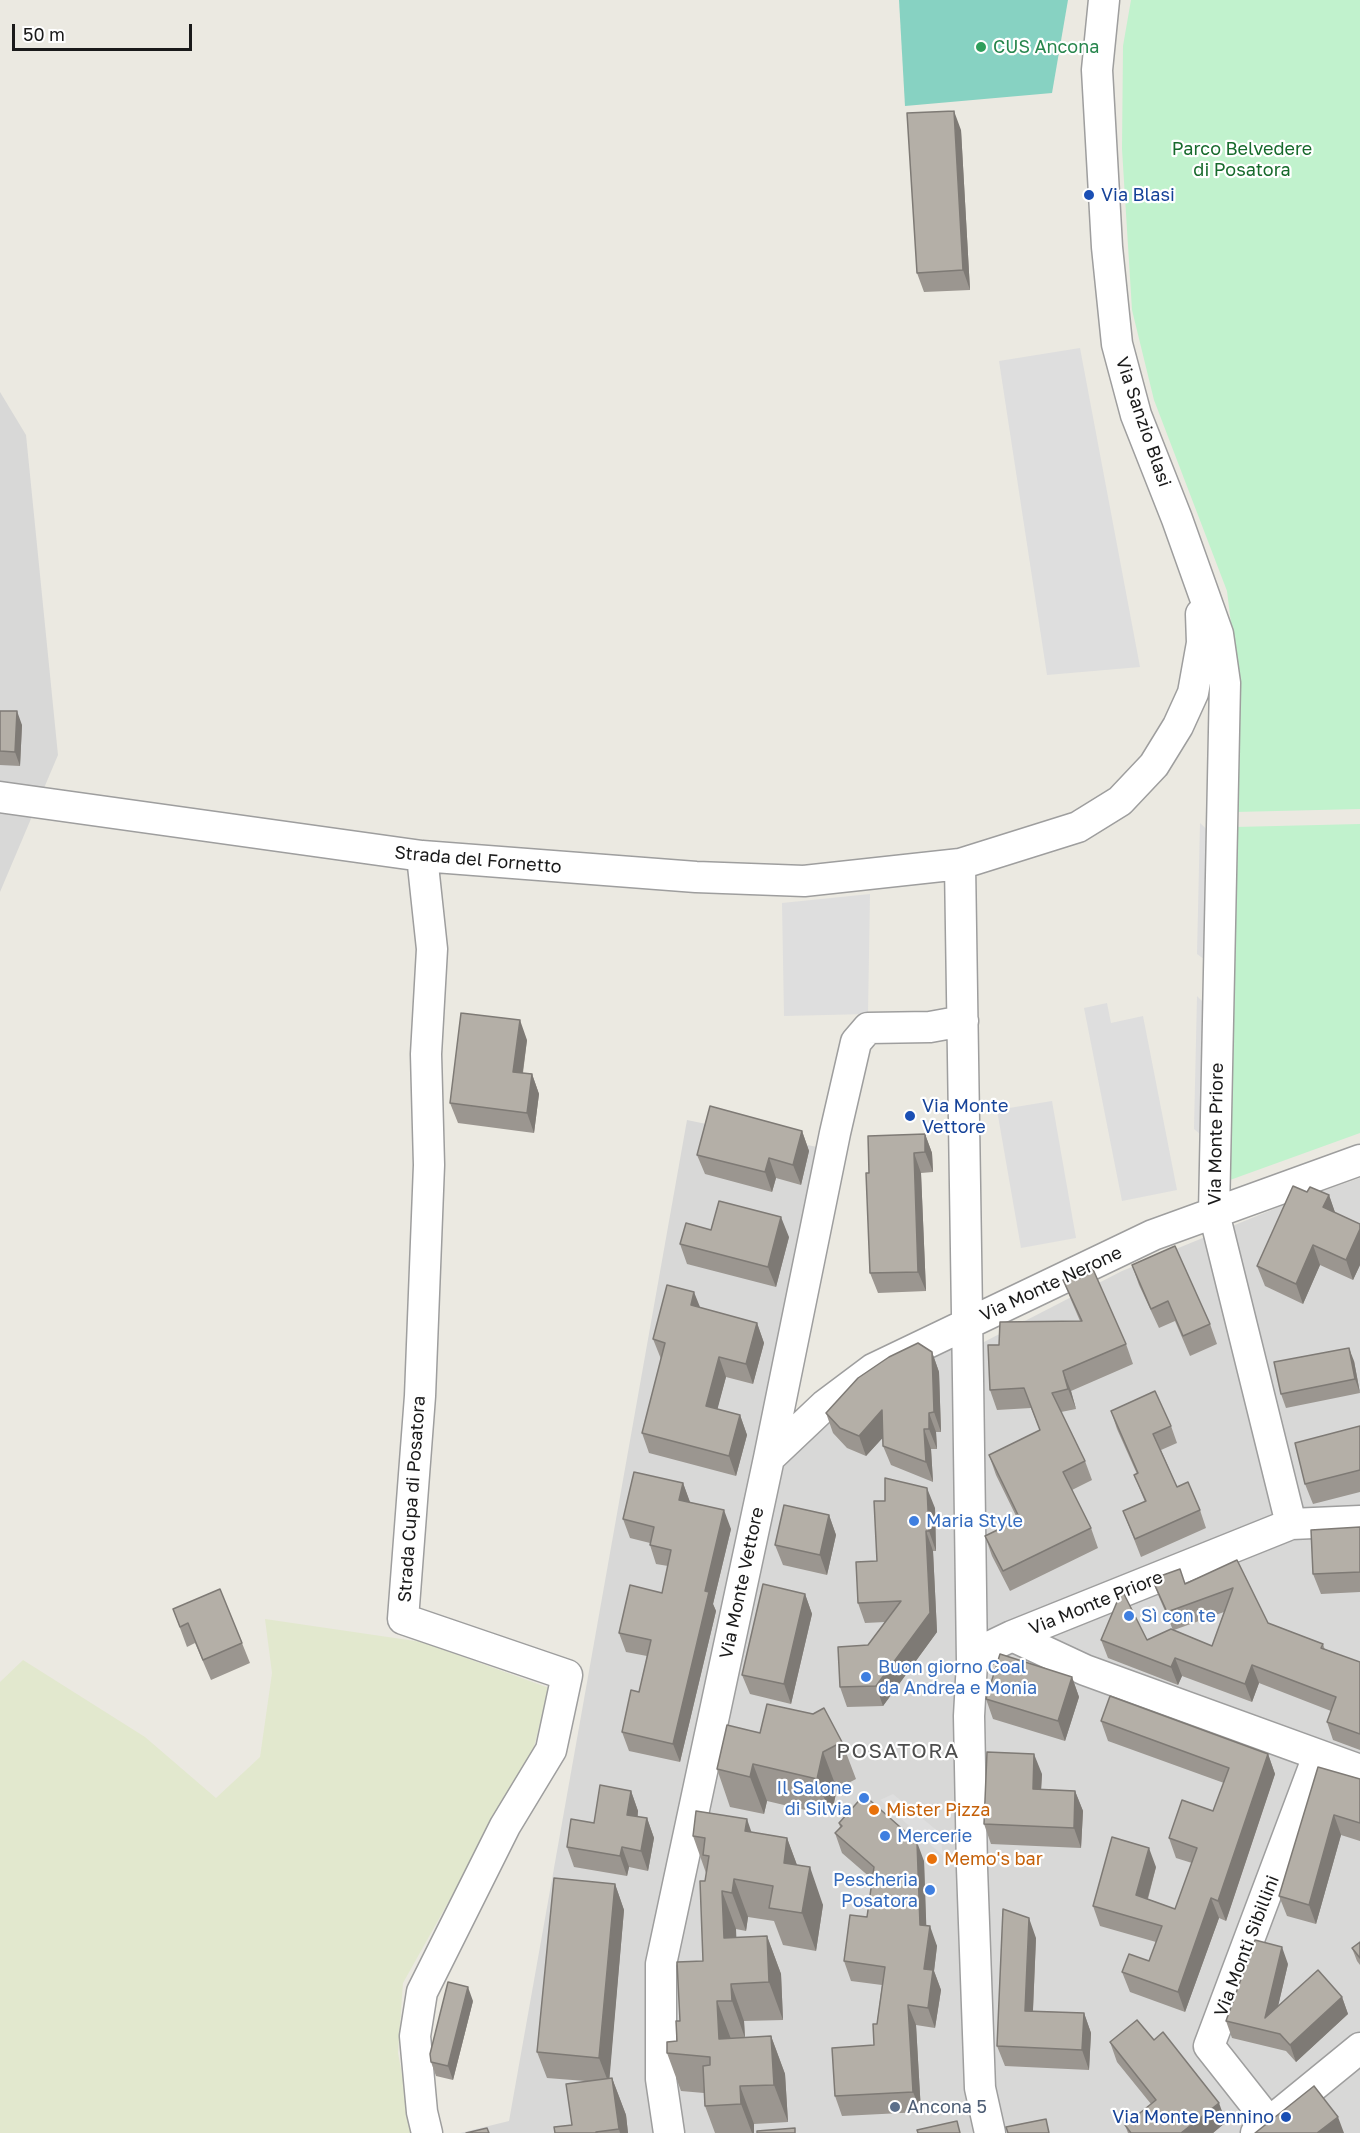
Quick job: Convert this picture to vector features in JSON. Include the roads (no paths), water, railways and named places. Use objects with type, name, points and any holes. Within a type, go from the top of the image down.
[{"type":"street","name":"Via Sanzio Blasi","points":[[1104,0],[1097,80],[1107,247],[1117,344],[1136,415],[1177,519],[1218,634],[1225,683],[1221,842]]},
{"type":"street","name":"Via Sanzio Blasi","points":[[960,864],[1078,827],[1120,801],[1154,765],[1179,726],[1193,693],[1202,643],[1200,588]]},
{"type":"street","name":"Strada del Fornetto","points":[[0,797],[422,856],[696,877],[804,881],[960,864]]},
{"type":"street","name":"Via Monte Priore","points":[[1221,842],[1214,1213],[1291,1524]]},
{"type":"street","name":"Strada Cupa di Posatora","points":[[422,856],[432,949],[426,1054],[429,1165],[420,1396],[403,1619],[567,1675],[551,1750],[505,1826],[422,1992],[415,2036],[427,2133]]},
{"type":"street","points":[[960,864],[972,1662],[969,1716],[980,2088],[990,2133]]},
{"type":"street","name":"Via Monte Vettore","points":[[669,2133],[661,2079],[661,1964],[769,1458],[830,1155],[856,1042],[868,1028],[930,1027],[963,1021]]},
{"type":"street","name":"Via Monte Nerone","points":[[769,1458],[825,1405],[873,1369],[1153,1235],[1360,1160]]},
{"type":"street","name":"Via Monte Priore","points":[[972,1662],[990,1647],[1012,1636],[1291,1524],[1360,1521]]},
{"type":"street","points":[[1012,1636],[1085,1670],[1360,1770]]},
{"type":"street","name":"Via Monti Sibillini","points":[[1262,2128],[1209,2046],[1318,1756]]},
{"type":"street","points":[[1262,2128],[1360,2048]]},
{"type":"place","name":"CUS Ancona","points":[[981,47]]},
{"type":"place","name":"Via Blasi","points":[[1089,195]]},
{"type":"place","name":"Via Monte Vettore","points":[[910,1116]]},
{"type":"place","name":"Maria Style","points":[[914,1521]]},
{"type":"place","name":"Sì con te","points":[[1129,1616]]},
{"type":"place","name":"Buon giorno Coal da Andrea e Monia","points":[[866,1677]]},
{"type":"place","name":"Il Salone di Silvia","points":[[864,1798]]},
{"type":"place","name":"Mister Pizza","points":[[874,1810]]},
{"type":"place","name":"Mercerie","points":[[885,1836]]},
{"type":"place","name":"Memo's bar","points":[[932,1859]]},
{"type":"place","name":"Pescheria Posatora","points":[[930,1890]]},
{"type":"place","name":"Ancona 5","points":[[895,2107]]},
{"type":"place","name":"Via Monte Pennino","points":[[1286,2117]]},
{"type":"district","name":"POSATORA","points":[[898,1751]]},
{"type":"park label","name":"Parco Belvedere di Posatora","points":[[1242,159]]}]
